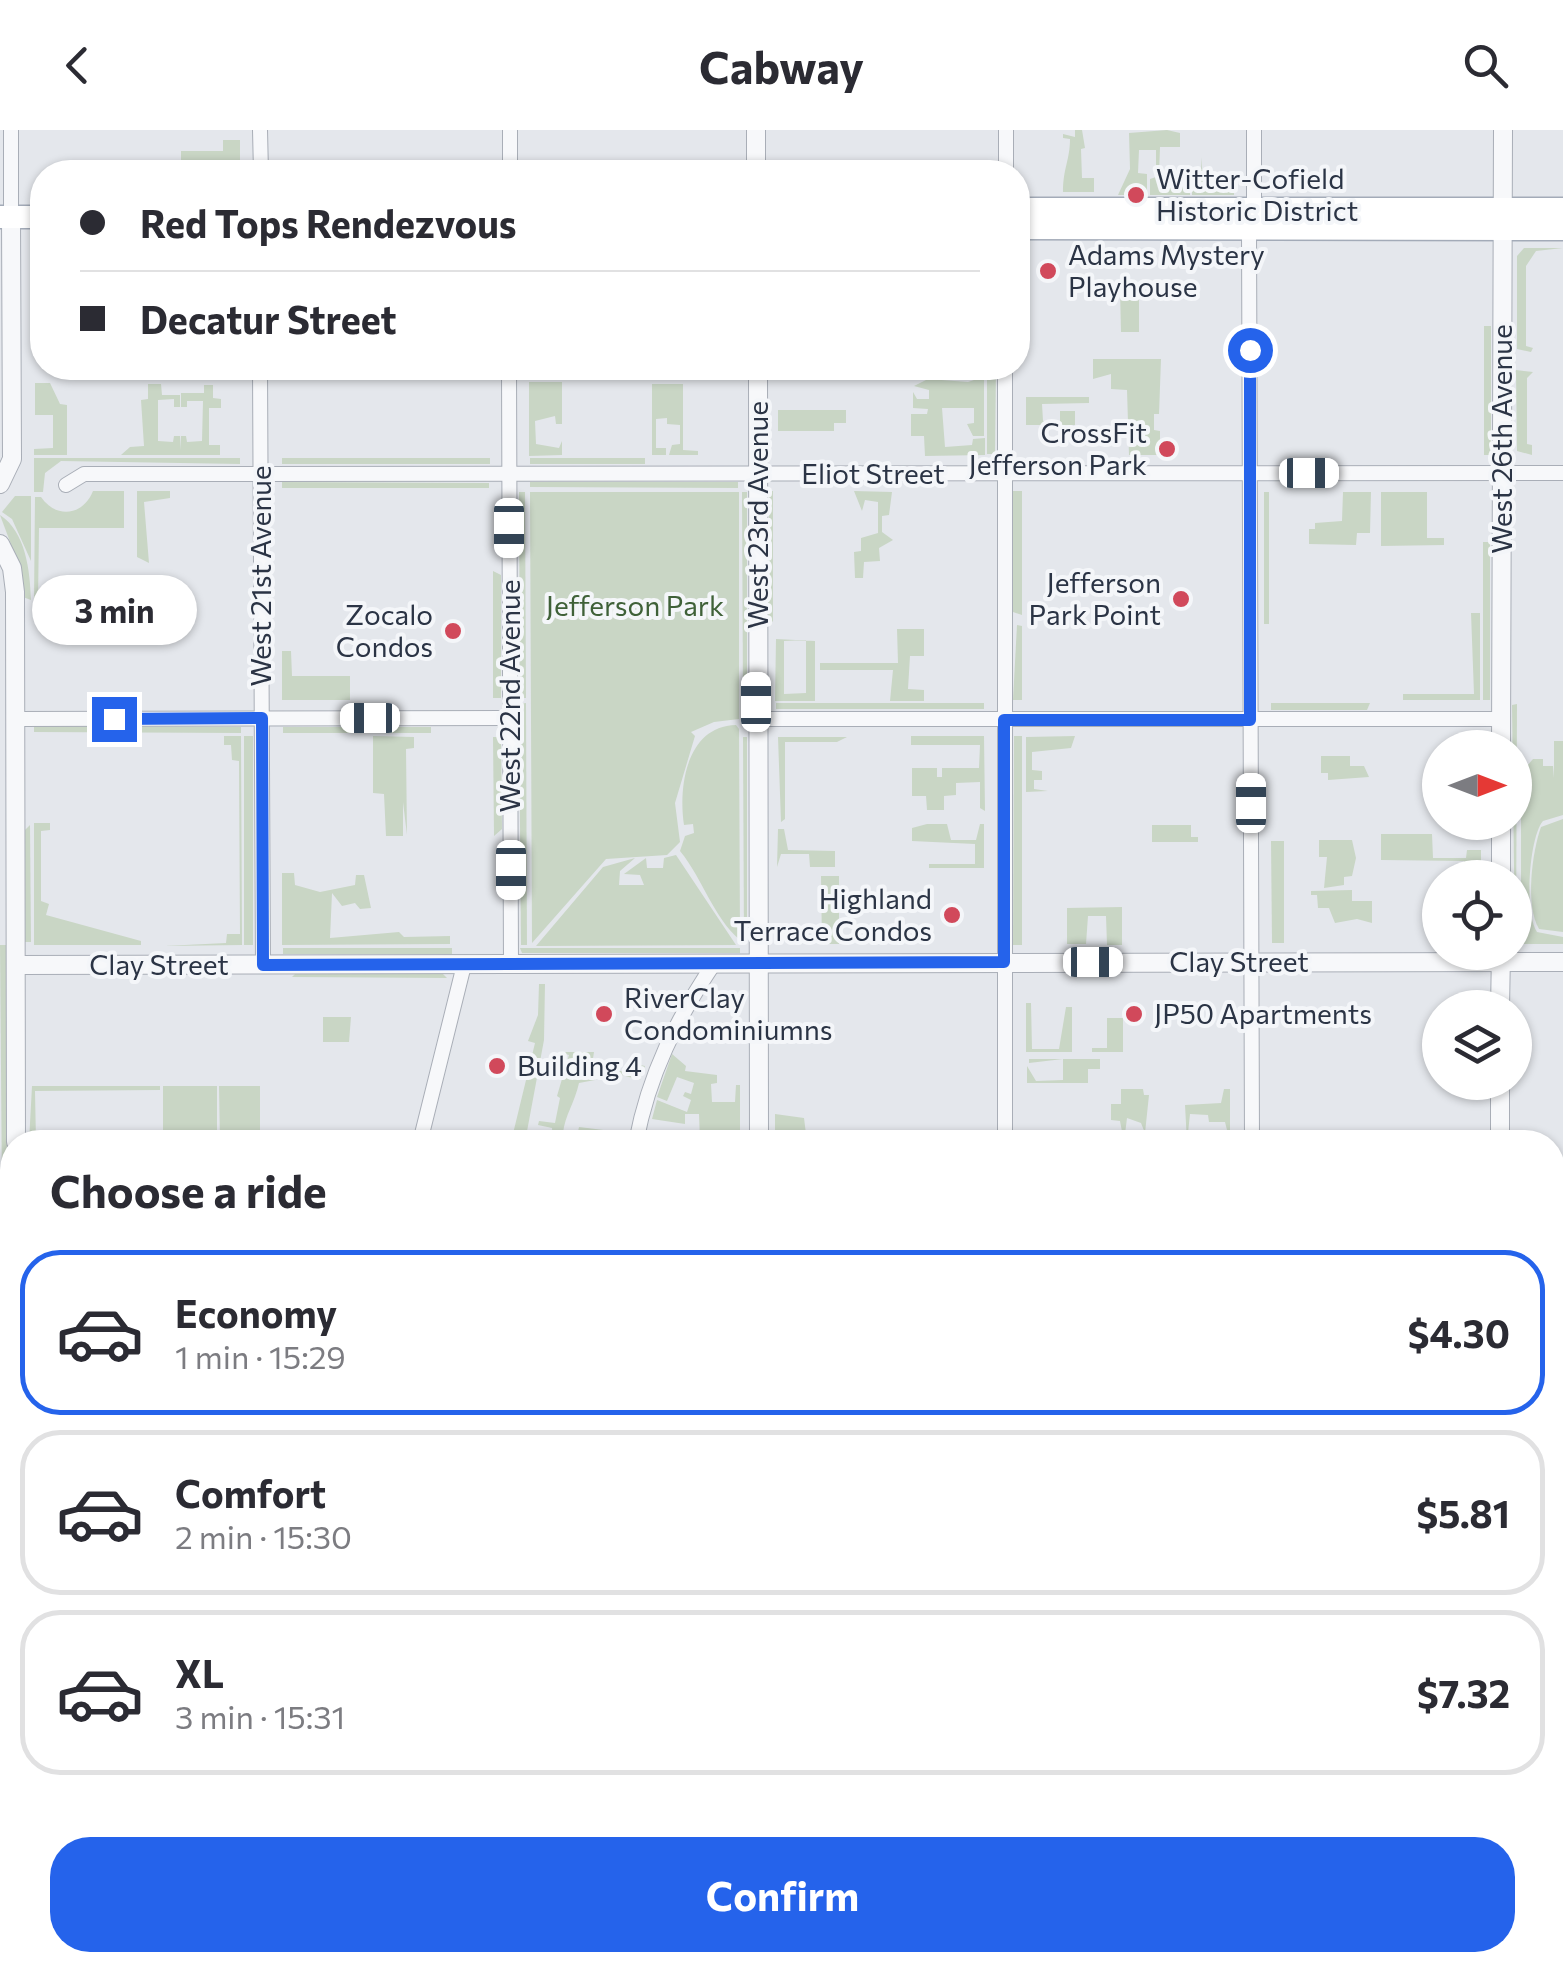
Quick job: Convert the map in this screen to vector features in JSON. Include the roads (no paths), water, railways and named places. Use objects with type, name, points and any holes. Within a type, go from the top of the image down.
[{"type":"main road","points":[[1030,228],[1252,219],[1503,219],[1563,209]]},
{"type":"main road","points":[[1030,210],[1252,219]]},
{"type":"main road","points":[[1503,219],[1563,229]]},
{"type":"street","points":[[0,484],[12,459],[6,217],[12,130]]},
{"type":"street","points":[[260,130],[260,160]]},
{"type":"street","points":[[510,130],[510,160]]},
{"type":"street","points":[[756,130],[756,160]]},
{"type":"street","points":[[1006,130],[1006,160]]},
{"type":"street","points":[[1252,1130],[1250,474],[1254,130]]},
{"type":"street","name":"West 26th Avenue","points":[[1502,730],[1503,130]]},
{"type":"street","name":"West 21st Avenue","points":[[260,380],[263,965]]},
{"type":"street","name":"West 22nd Avenue","points":[[509,380],[511,965]]},
{"type":"street","name":"West 23rd Avenue","points":[[758,380],[760,1130]]},
{"type":"street","points":[[1004,1130],[1005,380]]},
{"type":"street","name":"Eliot Street","points":[[66,485],[84,474],[1563,473]]},
{"type":"street","points":[[0,544],[15,582],[16,1130]]},
{"type":"street","points":[[16,719],[510,718]]},
{"type":"street","points":[[756,720],[1502,720]]},
{"type":"street","name":"Clay Street","points":[[16,965],[1422,959]]},
{"type":"street","name":"Clay Street","points":[[1532,960],[1563,962]]},
{"type":"street","points":[[639,1130],[648,1086],[664,1044],[714,962]]},
{"type":"street","points":[[423,1130],[464,965]]},
{"type":"street","points":[[1500,1100],[1500,1130]]},
{"type":"place","name":"Witter-Cofield Historic District","points":[[1136,195]]},
{"type":"place","name":"Adams Mystery Playhouse","points":[[1048,271]]},
{"type":"place","name":"CrossFit Jefferson Park","points":[[1167,449]]},
{"type":"place","name":"Jefferson Park Point","points":[[1181,599]]},
{"type":"place","name":"Zocalo Condos","points":[[453,631]]},
{"type":"place","name":"Highland Terrace Condos","points":[[952,915]]},
{"type":"place","name":"RiverClay Condominiumns","points":[[604,1014]]},
{"type":"place","name":"JP50 Apartments","points":[[1134,1014]]},
{"type":"place","name":"Building 4","points":[[497,1066]]},
{"type":"park label","name":"Jefferson Park","points":[[635,606]]}]
